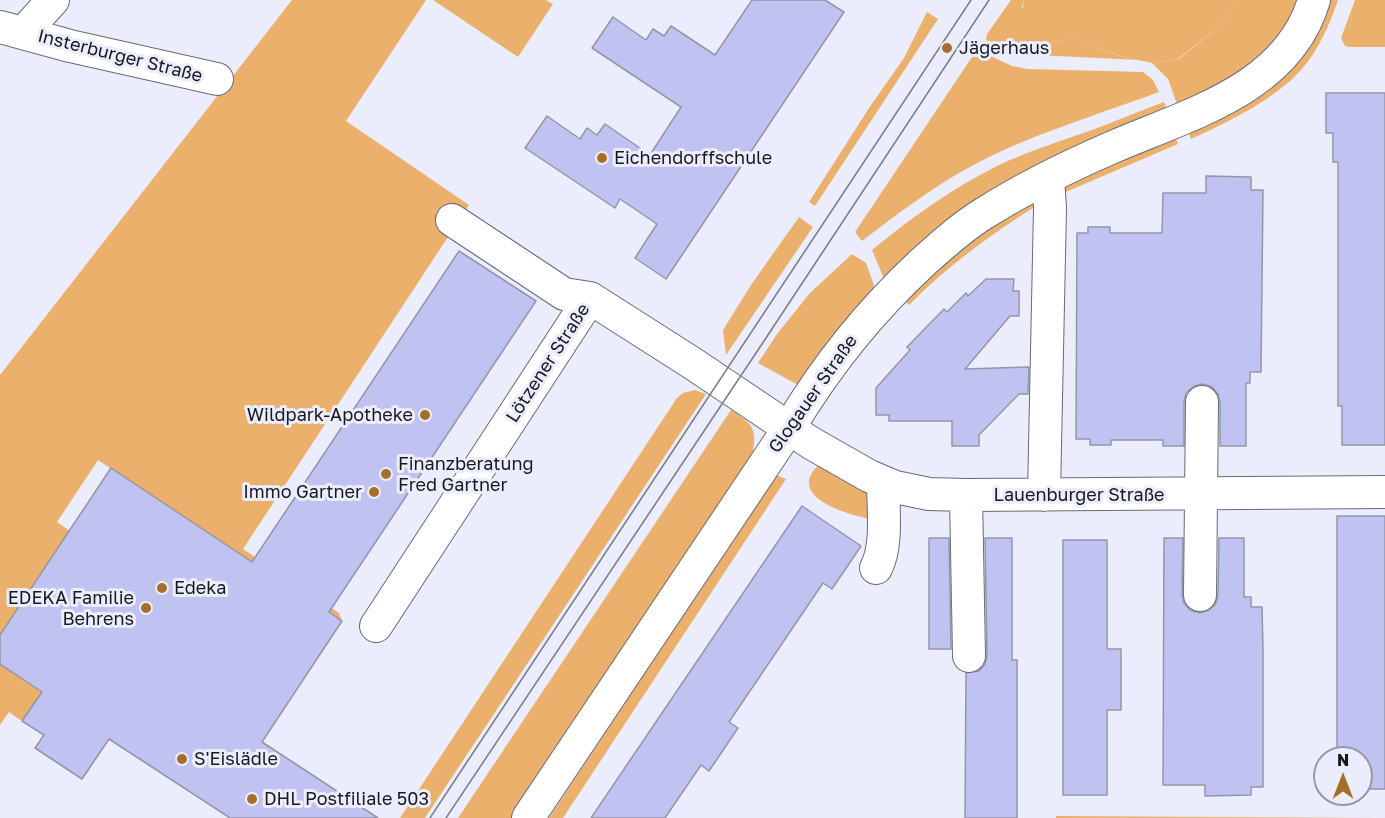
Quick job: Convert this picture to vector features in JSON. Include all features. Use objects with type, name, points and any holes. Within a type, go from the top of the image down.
[{"type":"street","name":"Insterburger Straße","points":[[12,30],[53,0]]},
{"type":"street","name":"Glogauer Straße","points":[[528,818],[806,400],[840,351],[889,294],[939,248],[982,214],[1048,178],[1110,149],[1216,105],[1243,89],[1281,60],[1310,16],[1314,0]]},
{"type":"street","name":"Insterburger Straße","points":[[12,30],[70,46],[217,79]]},
{"type":"street","points":[[1044,495],[1050,208],[1048,178]]},
{"type":"street","points":[[452,220],[564,294],[590,298]]},
{"type":"street","name":"Lötzener Straße","points":[[376,626],[590,298],[789,428]]},
{"type":"street","points":[[1200,595],[1202,402]]},
{"type":"street","name":"Lauenburger Straße","points":[[789,428],[812,444],[883,482],[895,487],[929,494],[1385,492]]},
{"type":"street","points":[[876,568],[881,558],[883,545],[883,482]]},
{"type":"street","points":[[966,495],[969,656]]},
{"type":"shaded area","points":[[292,0],[426,0],[346,121],[469,205],[243,549],[339,613],[342,621],[98,460],[57,522],[70,531],[0,635],[0,375]]},
{"type":"shaded area","points":[[433,0],[546,0],[553,4],[518,57]]},
{"type":"shaded area","points":[[1011,0],[1024,0],[1022,7],[1038,50],[1053,42],[1075,39],[1123,57],[1140,60],[1013,54],[986,40],[987,34]]},
{"type":"shaded area","points":[[1024,0],[1236,0],[1221,25],[1178,59],[1152,63],[1124,57],[1075,39],[1053,42],[1038,50],[1025,47],[1020,27]]},
{"type":"shaded area","points":[[1236,0],[1300,0],[1286,31],[1247,70],[1178,107],[1168,79],[1152,63],[1179,59],[1221,25]]},
{"type":"shaded area","points":[[1328,0],[1338,0],[1323,37],[1301,70],[1264,101],[1191,139],[1188,131],[1251,101],[1279,79]]},
{"type":"shaded area","points":[[1355,0],[1385,0],[1385,47],[1345,46],[1341,38]]},
{"type":"shaded area","points":[[927,12],[938,19],[815,206],[809,202],[904,58]]},
{"type":"shaded area","points":[[980,51],[1012,66],[1027,69],[1143,72],[1153,80],[1159,92],[1038,136],[991,156],[940,185],[862,241],[855,232],[974,54]]},
{"type":"shaded area","points":[[993,78],[1027,84],[1076,79],[1097,88],[1094,97],[1007,128],[949,160],[941,145],[941,136],[950,123],[962,92]]},
{"type":"shaded area","points":[[1164,102],[1168,112],[885,281],[872,250],[948,194],[1009,160]]},
{"type":"shaded area","points":[[1175,136],[1178,144],[1061,194],[1055,187]]},
{"type":"shaded area","points":[[1035,197],[1039,204],[971,251],[909,305],[903,299],[960,248]]},
{"type":"shaded area","points":[[799,217],[813,227],[726,355],[723,330],[751,285]]},
{"type":"shaded area","points":[[852,254],[866,263],[876,291],[835,336],[798,385],[758,363],[777,334],[810,293]]},
{"type":"shaded area","points":[[695,390],[706,394],[425,818],[400,818],[677,398],[683,393]]},
{"type":"shaded area","points":[[731,410],[752,428],[754,439],[752,456],[517,818],[458,818]]},
{"type":"shaded area","points":[[819,464],[866,488],[870,496],[872,519],[845,512],[817,498],[811,491],[809,478]]},
{"type":"shaded area","points":[[776,475],[786,479],[563,818],[549,818]]},
{"type":"shaded area","points":[[0,664],[42,692],[22,721],[9,712],[0,725]]},
{"type":"shaded area","points":[[1056,816],[1385,818],[1056,818]]},
{"type":"building","points":[[752,0],[825,0],[844,12],[666,279],[635,258],[657,224],[620,199],[615,208],[525,148],[547,116],[580,139],[587,128],[597,135],[605,124],[650,155],[681,107],[592,48],[613,17],[646,40],[653,29],[664,36],[671,26],[715,55]]},
{"type":"building","points":[[1326,93],[1385,93],[1385,445],[1342,445],[1342,406],[1338,406],[1338,162],[1333,162],[1333,133],[1326,133]]},
{"type":"building","points":[[1206,176],[1251,177],[1251,190],[1263,190],[1261,372],[1250,372],[1250,383],[1246,383],[1246,446],[1220,446],[1218,394],[1212,387],[1203,384],[1194,386],[1186,393],[1184,446],[1163,446],[1163,440],[1111,440],[1111,445],[1090,445],[1090,439],[1076,439],[1077,233],[1088,233],[1088,227],[1110,227],[1110,233],[1162,233],[1163,193],[1206,193]]},
{"type":"building","points":[[459,251],[536,301],[329,612],[342,621],[262,742],[378,818],[230,818],[109,739],[82,779],[35,748],[44,735],[22,721],[42,692],[0,664],[0,635],[111,468],[252,562]]},
{"type":"building","points":[[986,279],[1014,279],[1013,291],[1019,291],[1019,316],[1010,316],[965,369],[1029,367],[1028,394],[1019,394],[979,435],[979,446],[952,446],[952,421],[889,421],[889,415],[876,415],[876,388],[910,350],[907,347],[944,309],[947,312],[966,293],[968,296]]},
{"type":"building","points":[[802,506],[861,546],[832,589],[823,583],[729,722],[738,728],[709,771],[701,765],[665,818],[591,818]]},
{"type":"building","points":[[1337,516],[1385,516],[1385,789],[1373,789],[1373,746],[1337,746]]},
{"type":"building","points":[[929,538],[949,538],[951,649],[929,649]]},
{"type":"building","points":[[985,538],[1012,538],[1012,660],[1017,660],[1017,818],[965,818],[966,673],[979,671],[985,664],[987,656]]},
{"type":"building","points":[[1164,538],[1183,538],[1182,595],[1184,603],[1190,610],[1200,613],[1215,605],[1218,596],[1219,538],[1244,538],[1244,597],[1251,597],[1251,607],[1262,607],[1263,787],[1251,787],[1251,795],[1205,796],[1205,785],[1163,785]]},
{"type":"building","points":[[1063,540],[1107,540],[1107,649],[1121,649],[1121,710],[1107,710],[1107,795],[1063,795]]},
{"type":"tram line","points":[[430,818],[971,0]]},
{"type":"tram line","points":[[446,818],[989,0]]},
{"type":"place","name":"Jägerhaus","points":[[947,48]]},
{"type":"place","name":"Eichendorffschule","points":[[602,158]]},
{"type":"place","name":"Wildpark-Apotheke","points":[[425,415]]},
{"type":"place","name":"Finanzberatung Fred Gartner","points":[[386,474]]},
{"type":"place","name":"Immo Gartner","points":[[374,492]]},
{"type":"place","name":"Edeka","points":[[162,588]]},
{"type":"place","name":"EDEKA Familie Behrens","points":[[146,608]]},
{"type":"place","name":"S'Eislädle","points":[[182,759]]},
{"type":"place","name":"DHL Postfiliale 503","points":[[252,799]]}]
